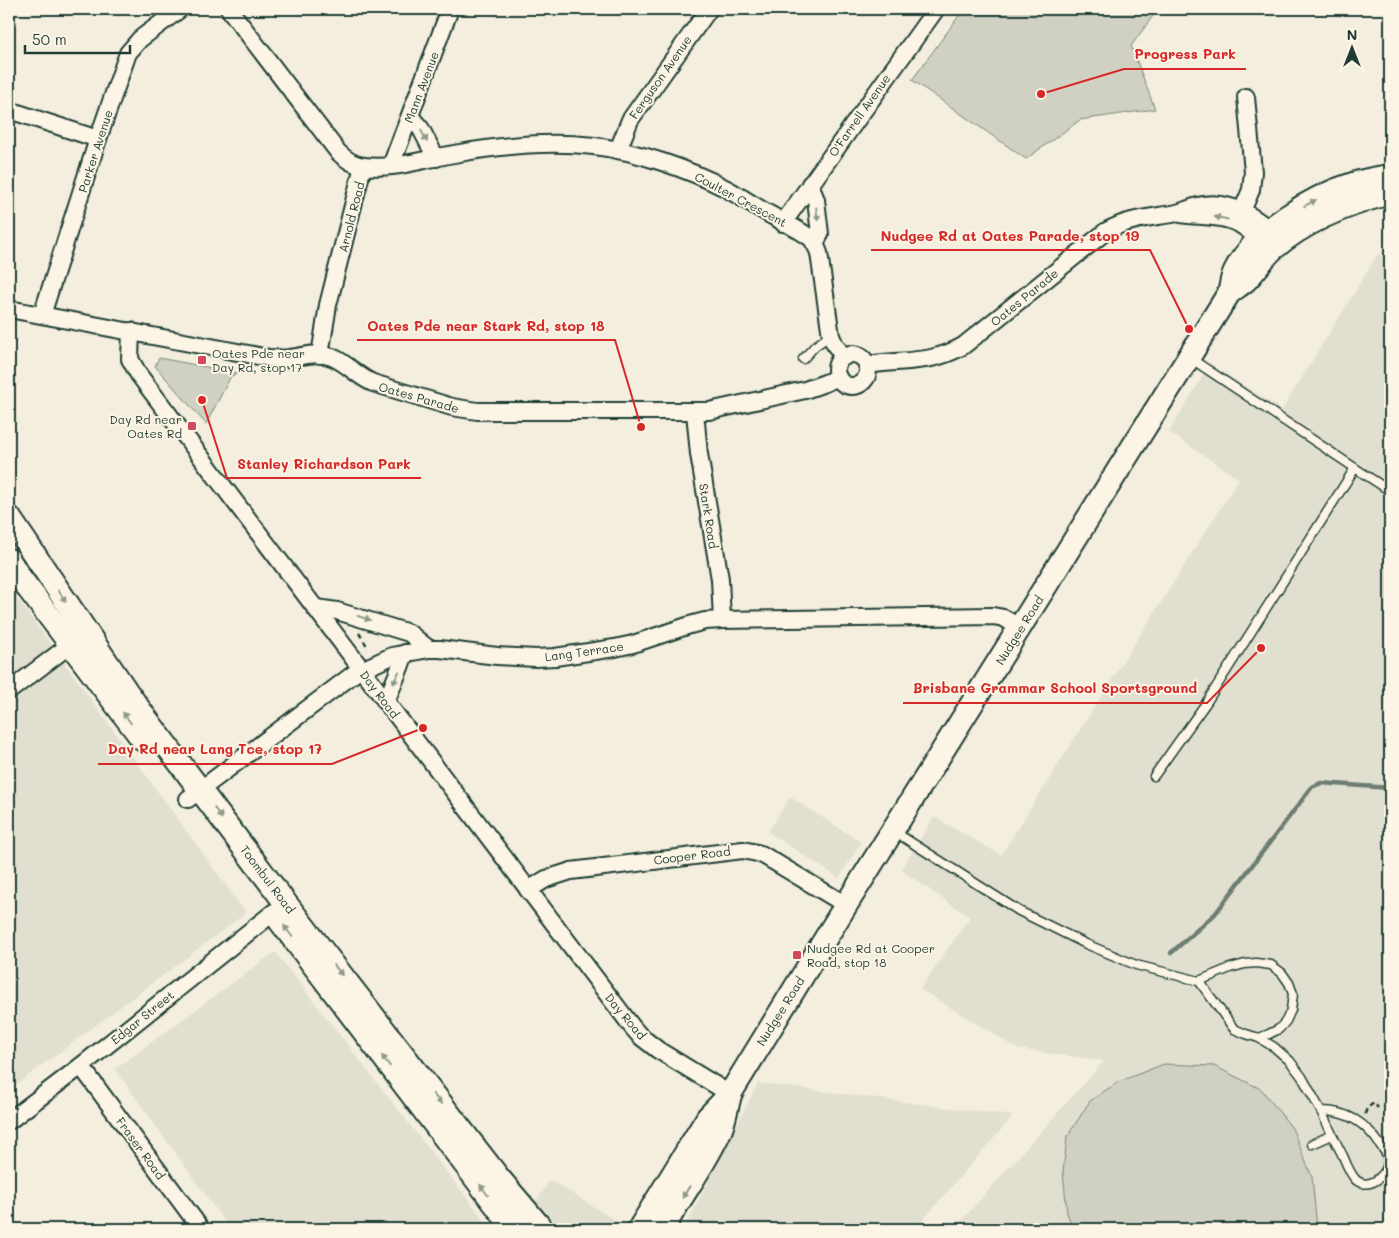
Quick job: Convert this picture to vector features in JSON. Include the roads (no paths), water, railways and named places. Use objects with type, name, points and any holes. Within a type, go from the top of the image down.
[{"type":"main road","name":"Nudgee Road","points":[[1270,241],[1297,210],[1329,193],[1353,184],[1390,176]]},
{"type":"main road","name":"Nudgee Road","points":[[638,1229],[708,1117],[730,1094],[1229,293],[1234,273],[1241,261],[1270,241],[1301,229],[1332,212],[1390,193]]},
{"type":"main road","name":"Toombul Road","points":[[9,517],[78,638]]},
{"type":"main road","name":"Toombul Road","points":[[9,560],[21,579],[127,692],[274,912],[514,1229]]},
{"type":"main road","name":"Toombul Road","points":[[194,794],[284,901],[492,1170],[542,1229]]},
{"type":"main road","name":"Nudgee Road","points":[[663,1229],[688,1189],[721,1128],[730,1094]]},
{"type":"street","name":"Parker Avenue","points":[[42,315],[98,139],[128,54],[140,39],[180,9]]},
{"type":"street","name":"Arnold Road","points":[[229,9],[338,152],[350,161],[363,166],[328,305],[320,354]]},
{"type":"street","name":"Mann Avenue","points":[[391,166],[450,9]]},
{"type":"street","name":"Ferguson Avenue","points":[[618,150],[630,120],[709,9]]},
{"type":"street","name":"O'Farrell Avenue","points":[[783,222],[936,9]]},
{"type":"street","points":[[1242,211],[1251,190],[1254,172],[1246,97]]},
{"type":"street","points":[[9,110],[98,139]]},
{"type":"street","points":[[410,116],[421,129],[436,158]]},
{"type":"street","name":"Coulter Crescent","points":[[363,166],[391,166],[471,151],[532,145],[582,146],[618,150],[700,176],[807,236],[815,244]]},
{"type":"street","points":[[810,184],[816,200],[820,234],[815,244],[831,335],[844,357]]},
{"type":"street","name":"Oates Parade","points":[[867,365],[927,360],[954,352],[1105,232],[1128,221],[1176,214],[1198,206],[1230,206],[1258,220],[1270,241]]},
{"type":"street","name":"Oates Parade","points":[[1176,214],[1231,220],[1270,241]]},
{"type":"street","points":[[9,309],[279,359],[320,354]]},
{"type":"street","name":"Day Road","points":[[130,331],[132,365],[640,1036],[658,1050],[730,1094]]},
{"type":"street","name":"Oates Parade","points":[[320,354],[337,360],[373,383],[464,410],[490,412],[695,412],[724,408],[805,390],[838,377]]},
{"type":"street","points":[[853,354],[865,361],[868,370],[867,376],[860,384],[856,386],[845,384],[838,377],[836,368],[844,357],[853,354]]},
{"type":"street","name":"Stark Road","points":[[695,412],[699,454],[720,579],[722,620]]},
{"type":"street","points":[[316,608],[337,611],[409,633],[429,649]]},
{"type":"street","name":"Lang Terrace","points":[[194,794],[350,676],[392,656],[405,653],[429,649],[455,650],[497,656],[554,657],[615,648],[705,621],[722,620],[993,616],[1004,618],[1020,628]]},
{"type":"street","points":[[9,691],[78,638]]},
{"type":"street","points":[[386,702],[405,653]]},
{"type":"street","name":"Cooper Road","points":[[528,890],[543,880],[571,871],[749,850],[763,855],[846,905]]},
{"type":"street","name":"Edgar Street","points":[[9,1121],[274,912]]},
{"type":"street","name":"Fraser Road","points":[[81,1066],[201,1229]]},
{"type":"lane","points":[[803,359],[815,346],[831,335]]},
{"type":"lane","points":[[1189,357],[1390,491]]},
{"type":"lane","points":[[1154,776],[1206,703],[1355,468]]},
{"type":"lane","points":[[893,831],[1019,910],[1086,944],[1136,965],[1199,981],[1245,964],[1271,965],[1282,973],[1289,983],[1293,994],[1291,1010],[1286,1021],[1278,1029],[1259,1038]]},
{"type":"lane","points":[[1199,981],[1234,1029],[1259,1038],[1274,1047],[1290,1061],[1302,1077],[1321,1111],[1356,1180],[1364,1183],[1374,1182],[1386,1171],[1388,1160],[1386,1152],[1370,1131],[1349,1116],[1334,1111],[1321,1111]]},
{"type":"lane","points":[[1312,1144],[1332,1135]]},
{"type":"lane","points":[[1381,1175],[1390,1179]]},
{"type":"waterway","points":[[1171,953],[1215,914],[1312,787],[1321,783],[1390,788]]},
{"type":"place","name":"Progress Park","points":[[1041,94]]},
{"type":"place","name":"Nudgee Rd at Oates Parade, stop 19","points":[[1189,329]]},
{"type":"place","name":"Oates Pde near Day Rd, stop 17","points":[[202,360]]},
{"type":"place","name":"Stanley Richardson Park","points":[[202,400]]},
{"type":"place","name":"Day Rd near Oates Rd","points":[[192,426]]},
{"type":"place","name":"Oates Pde near Stark Rd, stop 18","points":[[641,427]]},
{"type":"place","name":"Brisbane Grammar School Sportsground","points":[[1261,648]]},
{"type":"place","name":"Day Rd near Lang Tce, stop 17","points":[[423,728]]},
{"type":"place","name":"Nudgee Rd at Cooper Road, stop 18","points":[[797,955]]}]
